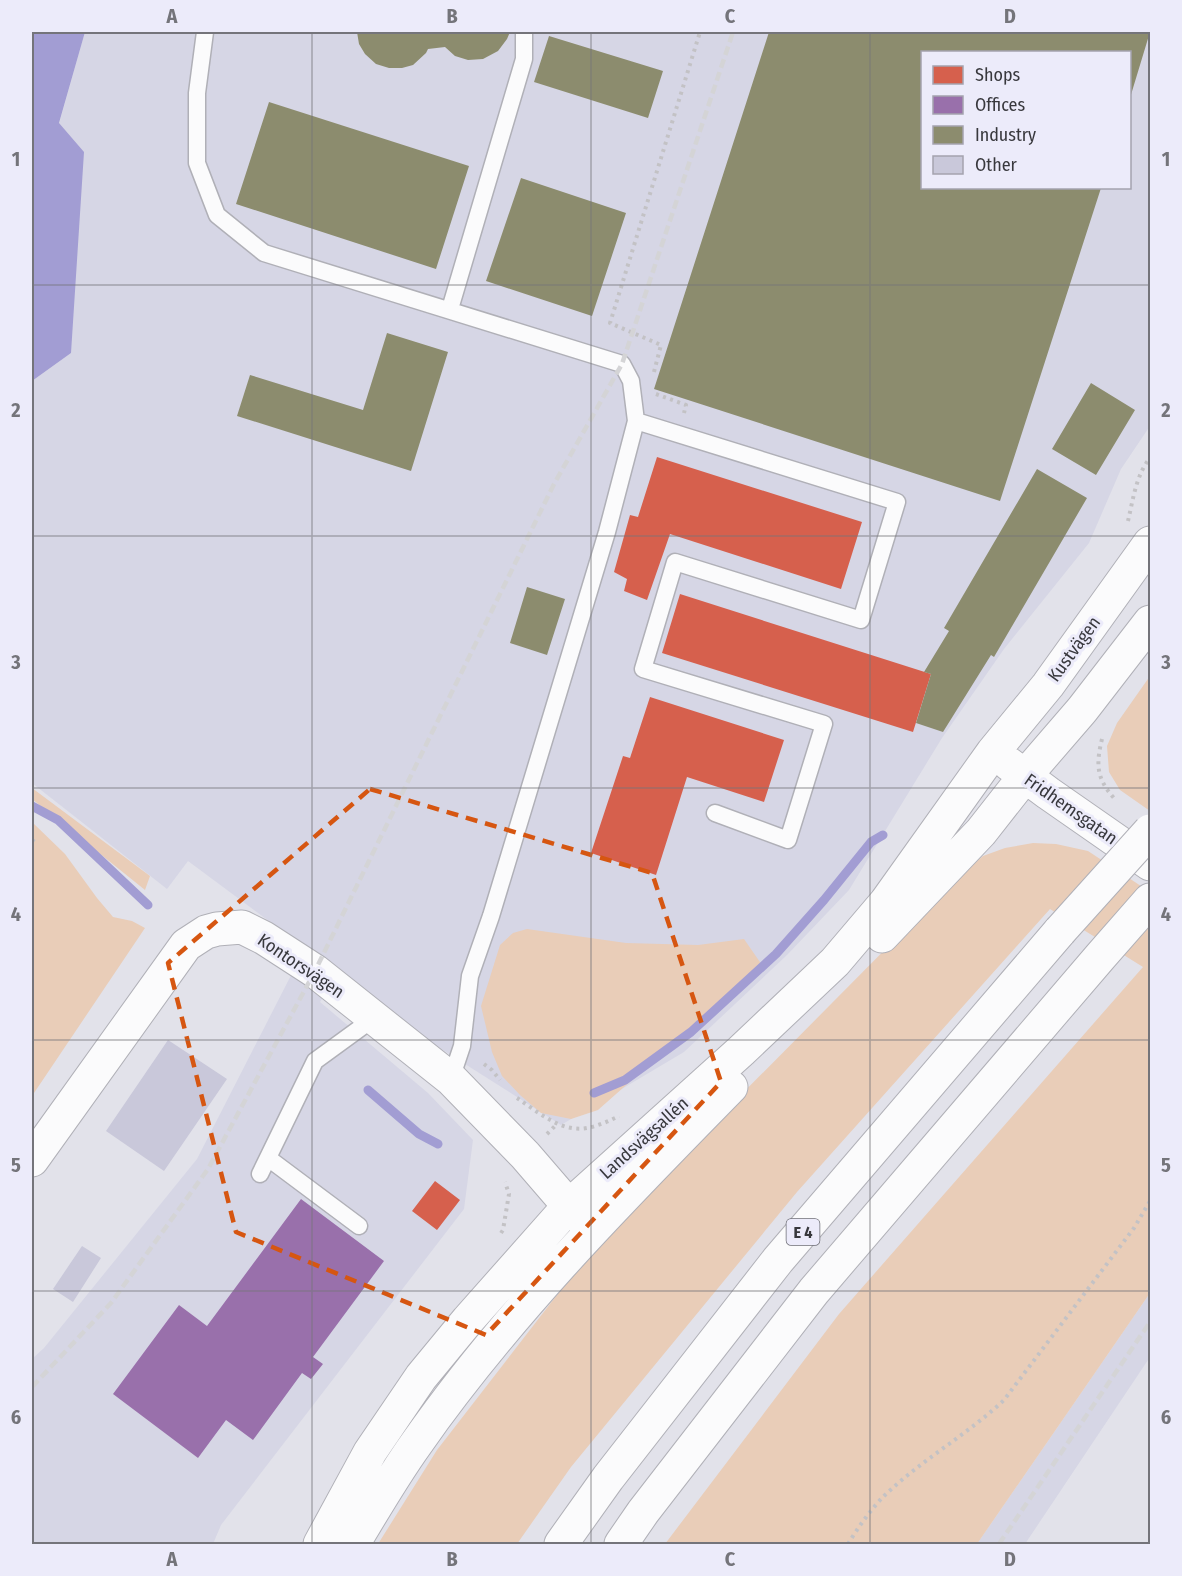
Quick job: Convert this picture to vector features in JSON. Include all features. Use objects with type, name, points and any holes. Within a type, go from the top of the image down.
[{"type":"main road","name":"Kustvägen","points":[[993,752],[1048,686],[1138,537]]},
{"type":"main road","points":[[1025,777],[1082,710],[1150,622]]},
{"type":"main road","name":"Fridhemsgatan","points":[[993,752],[1150,864]]},
{"type":"main road","name":"Landsvägsallén","points":[[320,1545],[370,1452],[421,1377],[468,1320],[568,1206],[741,1052],[835,962],[886,902],[993,752]]},
{"type":"main road","name":"Landsvägsallén","points":[[353,1545],[416,1444],[519,1312],[593,1230],[981,832],[1025,777]]},
{"type":"main road","name":"E 4","points":[[561,1545],[608,1478],[778,1260],[1060,931],[1150,831]]},
{"type":"main road","name":"E 4","points":[[621,1545],[643,1512],[814,1291],[1150,900]]},
{"type":"main road","name":"Kontorsvägen","points":[[32,1160],[186,945],[206,932],[242,927],[264,938],[315,971],[451,1079],[525,1155],[568,1206],[593,1230]]},
{"type":"lane","points":[[205,32],[197,93],[197,163],[217,215],[264,253],[622,364],[631,381],[636,421],[607,532],[491,916],[470,976],[462,1046],[451,1079]]},
{"type":"lane","points":[[450,309],[524,59],[524,32]]},
{"type":"lane","points":[[636,421],[897,502],[861,620],[675,562],[642,669],[824,724],[788,840],[715,813]]},
{"type":"lane","points":[[261,1174],[315,1061],[374,1018]]},
{"type":"lane","points":[[268,1158],[359,1226]]},
{"type":"path","points":[[654,373],[661,345],[610,323],[700,32]]},
{"type":"path","points":[[648,392],[686,405],[678,434]]},
{"type":"path","points":[[1138,537],[1136,486],[1150,458]]},
{"type":"path","points":[[1103,734],[1098,763],[1100,777],[1115,799]]},
{"type":"path","points":[[32,840],[38,844]]},
{"type":"path","points":[[462,1046],[492,1070],[505,1086]]},
{"type":"path","points":[[512,1095],[557,1124],[572,1129],[586,1129],[620,1116]]},
{"type":"path","points":[[848,1545],[883,1498],[1004,1400],[1134,1228],[1150,1201]]},
{"type":"highlighted area","points":[[370,789],[652,873],[721,1082],[486,1335],[236,1232],[168,963]]},
{"type":"shaded area","points":[[32,32],[85,32],[59,123],[84,152],[71,353],[32,381]]},
{"type":"shaded area","points":[[85,32],[1150,32],[1150,426],[1121,469],[1089,543],[1004,649],[942,738],[849,890],[787,955],[684,1052],[561,1125],[435,1045],[336,972],[320,1002],[428,1093],[473,1140],[464,1209],[221,1525],[213,1544],[32,1544],[32,1359],[44,1348],[197,1159],[305,948],[188,861],[167,889],[32,783],[32,381],[71,353],[59,124]]},
{"type":"shaded area","points":[[1150,676],[1150,811],[1120,790],[1109,772],[1107,746],[1117,723]]},
{"type":"shaded area","points":[[32,788],[150,876],[145,890],[32,799]]},
{"type":"shaded area","points":[[32,822],[65,854],[113,917],[132,921],[145,928],[32,1096]]},
{"type":"shaded area","points":[[1033,843],[1056,844],[1088,851],[1150,892],[1150,1293],[977,1544],[665,1544],[839,1314],[1143,967],[1050,909],[797,1192],[571,1467],[517,1544],[378,1544],[437,1450],[608,1229],[945,889],[983,856],[1005,848]]},
{"type":"shaded area","points":[[527,929],[626,943],[698,945],[744,939],[762,965],[598,1110],[571,1119],[541,1113],[502,1076],[492,1052],[481,1006],[500,945],[513,933]]},
{"type":"shaded area","points":[[1150,1293],[1150,1357],[1025,1544],[977,1544]]},
{"type":"building: Shops","points":[[657,457],[862,522],[841,589],[670,534],[647,600],[624,591],[627,579],[614,572],[630,515],[638,517]]},
{"type":"building: Shops","points":[[680,594],[931,674],[913,732],[662,653]]},
{"type":"building: Shops","points":[[650,697],[784,740],[764,802],[687,777],[656,875],[591,853],[623,756],[630,758]]},
{"type":"building: Shops","points":[[435,1181],[460,1200],[437,1230],[412,1211]]},
{"type":"building: Offices","points":[[301,1199],[384,1261],[313,1357],[323,1364],[311,1379],[302,1373],[253,1440],[226,1420],[198,1458],[113,1394],[179,1305],[207,1326]]},
{"type":"building: Industry","points":[[357,32],[510,32],[498,51],[483,59],[468,60],[455,56],[445,47],[428,49],[413,65],[389,68],[376,64],[365,54],[359,44]]},
{"type":"building: Industry","points":[[769,32],[1150,32],[1131,95],[1131,51],[921,51],[921,189],[1101,189],[1000,501],[654,389]]},
{"type":"building: Industry","points":[[549,36],[663,71],[648,118],[534,82]]},
{"type":"building: Industry","points":[[269,102],[469,166],[436,269],[236,204]]},
{"type":"building: Industry","points":[[521,178],[626,213],[592,316],[486,281]]},
{"type":"building: Industry","points":[[387,333],[448,352],[411,471],[237,416],[250,375],[363,410]]},
{"type":"building: Industry","points":[[1091,383],[1135,410],[1096,475],[1052,449]]},
{"type":"building: Industry","points":[[1037,469],[1087,498],[994,657],[991,655],[943,732],[916,723],[931,674],[924,672],[949,631],[944,628]]},
{"type":"building: Industry","points":[[527,587],[565,599],[547,655],[510,643]]},
{"type":"building: Other","points":[[168,1040],[227,1079],[164,1171],[106,1131]]},
{"type":"building: Other","points":[[82,1246],[101,1258],[73,1302],[53,1289]]},
{"type":"waterway","points":[[32,806],[58,820],[148,905]]},
{"type":"waterway","points":[[594,1093],[625,1080],[691,1032],[776,954],[871,842],[883,835]]},
{"type":"waterway","points":[[368,1090],[419,1134],[438,1144]]},
{"type":"railway","points":[[32,1387],[111,1303],[208,1169],[315,971],[554,484],[622,364],[733,32]]},
{"type":"railway","points":[[999,1544],[1150,1322]]}]
